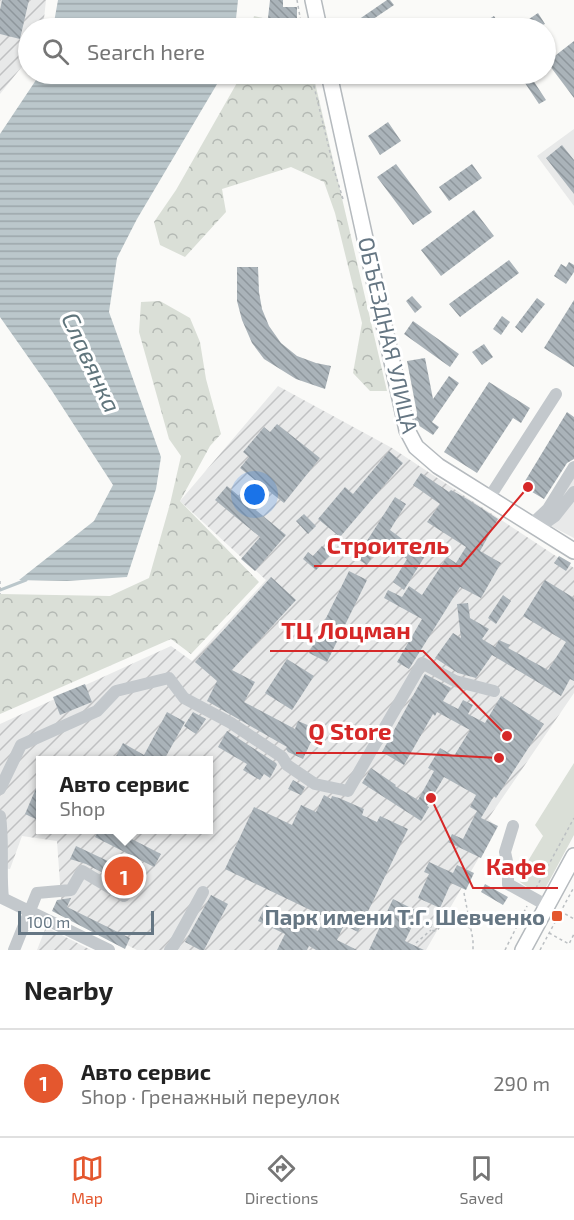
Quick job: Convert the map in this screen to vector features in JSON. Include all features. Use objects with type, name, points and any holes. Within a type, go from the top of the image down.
[{"type":"main road","points":[[312,0],[316,18]]},
{"type":"main road","name":"ОБЪЕЗДНАЯ УЛИЦА","points":[[331,84],[407,430],[416,447],[438,466],[574,551]]},
{"type":"main road","points":[[523,950],[553,908],[574,856]]},
{"type":"street","points":[[489,498],[556,394]]},
{"type":"street","points":[[535,526],[574,467]]},
{"type":"street","points":[[535,526],[555,516],[574,492]]},
{"type":"street","points":[[0,789],[21,745],[97,711],[116,691],[147,682],[169,678],[184,698],[231,723],[282,757],[286,765],[315,784],[348,791],[422,663],[455,681],[494,691]]},
{"type":"street","points":[[0,816],[3,837],[1,898],[109,950]]},
{"type":"street","points":[[513,826],[504,852],[508,866],[508,884],[553,908]]},
{"type":"street","points":[[14,950],[37,893],[71,890],[82,871],[124,896]]},
{"type":"street","points":[[170,950],[203,892]]},
{"type":"path","points":[[297,0],[300,18]]},
{"type":"path","points":[[0,581],[0,594]]},
{"type":"path","points":[[505,950],[562,837],[574,818]]},
{"type":"path","points":[[540,950],[549,932],[553,908],[574,887]]},
{"type":"path","points":[[464,893],[473,950]]},
{"type":"path","points":[[553,908],[574,919]]},
{"type":"path","points":[[432,930],[432,924],[438,924],[450,914],[471,928]]},
{"type":"path","points":[[416,943],[432,930],[437,930],[438,924]]},
{"type":"path","points":[[549,932],[569,944],[574,934]]},
{"type":"shaded area","points":[[0,0],[46,0],[44,18],[18,18],[18,72],[0,94]]},
{"type":"shaded area","points":[[574,129],[574,206],[537,156]]},
{"type":"shaded area","points":[[278,386],[392,448],[574,568],[574,693],[488,819],[495,825],[426,950],[137,950],[62,912],[57,841],[22,836],[10,869],[0,868],[0,724],[171,646],[192,661],[266,580],[180,501]]},
{"type":"shaded area","points":[[574,478],[574,538],[549,525],[550,516]]},
{"type":"shaded area","points":[[46,927],[91,950],[37,950]]},
{"type":"green space","points":[[236,84],[315,84],[387,391],[370,391],[353,373],[362,323],[335,213],[324,182],[291,167],[222,189],[226,212],[185,257],[160,245],[154,222],[176,190]]},
{"type":"green space","points":[[160,301],[190,318],[200,342],[206,379],[221,434],[210,446],[180,501],[259,582],[191,654],[171,639],[0,714],[0,594],[110,596],[149,578],[181,456],[169,439],[139,332],[141,302]]},
{"type":"green space","points":[[574,763],[574,835],[546,887],[527,887],[520,882],[519,876],[543,836],[535,825]]},
{"type":"water","points":[[58,0],[238,0],[236,18],[55,18]]},
{"type":"water","points":[[33,84],[217,84],[137,219],[117,258],[109,312],[161,457],[156,489],[127,577],[67,581],[19,580],[94,521],[113,485],[52,391],[0,317],[0,134]]},
{"type":"building","points":[[2,0],[29,0],[25,18],[18,18],[18,38],[0,34]]},
{"type":"building","points":[[270,0],[283,0],[283,7],[297,7],[297,18],[268,18]]},
{"type":"building","points":[[387,0],[394,5],[375,18],[361,18]]},
{"type":"building","points":[[538,13],[541,18],[530,18]]},
{"type":"building","points":[[574,41],[574,98],[556,74],[556,55]]},
{"type":"building","points":[[526,84],[536,84],[546,100],[539,104]]},
{"type":"building","points":[[388,122],[401,141],[380,155],[368,136]]},
{"type":"building","points":[[562,145],[574,160],[574,194],[546,158]]},
{"type":"building","points":[[396,164],[432,212],[413,225],[377,177]]},
{"type":"building","points":[[472,164],[482,178],[449,201],[439,187]]},
{"type":"building","points":[[474,210],[494,236],[441,276],[421,250]]},
{"type":"building","points":[[509,260],[519,273],[460,317],[449,304]]},
{"type":"building","points":[[569,262],[574,265],[574,272],[566,284],[554,276],[561,264],[566,267]]},
{"type":"building","points":[[237,267],[258,267],[262,309],[269,326],[281,343],[297,356],[331,366],[325,389],[296,379],[264,359],[252,343],[237,301]]},
{"type":"building","points":[[412,296],[422,307],[415,313],[406,301]]},
{"type":"building","points":[[537,298],[545,304],[522,333],[515,327]]},
{"type":"building","points":[[574,300],[574,367],[544,348]]},
{"type":"building","points":[[502,316],[510,322],[501,335],[493,329]]},
{"type":"building","points":[[413,321],[459,354],[450,367],[404,334]]},
{"type":"building","points":[[484,344],[493,357],[482,365],[472,352]]},
{"type":"building","points":[[425,358],[433,399],[449,376],[459,383],[432,422],[439,427],[433,435],[415,423],[414,417],[417,413],[407,361]]},
{"type":"building","points":[[489,382],[530,408],[521,423],[513,418],[477,473],[444,452]]},
{"type":"building","points":[[567,412],[574,417],[574,459],[567,463],[544,499],[522,486]]},
{"type":"building","points":[[277,424],[320,458],[284,503],[240,468],[249,457],[243,452],[264,427],[270,432]]},
{"type":"building","points":[[389,451],[403,463],[340,537],[318,519],[345,487],[353,494]]},
{"type":"building","points":[[421,473],[449,492],[451,490],[498,519],[480,551],[501,563],[481,598],[460,587],[409,669],[397,662],[422,619],[384,598],[388,590],[402,597],[409,586],[422,595],[447,557],[456,563],[466,547],[427,522],[440,504],[413,485]]},
{"type":"building","points":[[227,486],[286,535],[255,571],[241,559],[260,537],[215,500]]},
{"type":"building","points":[[395,497],[406,504],[390,530],[425,556],[404,590],[393,582],[407,559],[382,541],[367,565],[356,558]]},
{"type":"building","points":[[304,514],[316,526],[308,534],[296,521]]},
{"type":"building","points":[[322,546],[331,554],[316,570],[303,559],[308,552],[313,556]]},
{"type":"building","points":[[559,556],[571,563],[566,571],[554,563]]},
{"type":"building","points":[[349,571],[367,580],[327,662],[309,653]]},
{"type":"building","points":[[271,577],[296,600],[232,670],[255,682],[244,702],[295,729],[298,721],[317,729],[303,759],[288,752],[287,747],[207,701],[217,681],[195,662]]},
{"type":"building","points":[[545,580],[574,598],[574,681],[570,679],[561,696],[492,655],[476,678],[458,673],[435,658],[453,633],[461,638],[457,604],[468,603],[470,618],[489,629],[482,639],[495,647],[499,640],[510,645],[508,648],[548,670],[566,642],[523,616]]},
{"type":"building","points":[[503,595],[511,601],[496,624],[488,618]]},
{"type":"building","points":[[287,659],[314,676],[292,710],[265,693]]},
{"type":"building","points":[[425,674],[451,688],[443,701],[458,709],[463,700],[473,705],[468,714],[485,723],[501,696],[544,724],[481,818],[498,826],[481,858],[448,842],[452,834],[463,839],[477,811],[470,807],[476,795],[444,777],[421,821],[362,783],[371,768],[418,800],[434,771],[428,768],[440,748],[454,756],[470,730],[437,712],[435,716],[433,714],[404,765],[382,752]]},
{"type":"building","points":[[85,684],[92,702],[60,715],[53,697]]},
{"type":"building","points":[[167,712],[185,722],[166,756],[116,756],[123,743],[144,755]]},
{"type":"building","points":[[193,712],[206,719],[196,734],[184,726]]},
{"type":"building","points":[[227,731],[276,763],[270,778],[264,774],[260,780],[243,770],[247,764],[218,747]]},
{"type":"building","points":[[293,780],[305,787],[301,795],[288,789]]},
{"type":"building","points":[[36,788],[36,819],[25,814]]},
{"type":"building","points":[[324,795],[331,799],[332,796],[339,798],[364,809],[362,815],[377,822],[380,816],[408,829],[358,932],[344,925],[337,940],[357,950],[316,950],[309,946],[307,950],[277,950],[285,934],[258,921],[266,905],[318,931],[325,917],[225,869],[254,807],[292,825],[301,805],[316,812]]},
{"type":"building","points":[[97,834],[122,834],[161,854],[154,867],[95,837]]},
{"type":"building","points":[[76,846],[142,877],[135,890],[86,864],[70,859]]},
{"type":"building","points":[[429,862],[453,873],[457,865],[474,873],[466,890],[451,883],[440,908],[418,898],[429,874],[424,872]]},
{"type":"building","points":[[485,884],[508,897],[503,905],[481,892]]},
{"type":"building","points":[[211,895],[228,904],[204,950],[200,950],[185,942]]},
{"type":"building","points":[[71,898],[67,907],[130,938],[125,949],[52,911],[57,900]]},
{"type":"building","points":[[393,899],[419,912],[405,941],[424,950],[369,950]]},
{"type":"waterway","name":"Славянка","points":[[0,590],[26,580]]},
{"type":"place","name":"Строитель","points":[[528,487]]},
{"type":"place","name":"ТЦ Лоцман","points":[[507,736]]},
{"type":"place","name":"Q Store","points":[[499,758]]},
{"type":"place","name":"Кафе","points":[[431,798]]},
{"type":"place","name":"Авто сервис","points":[[124,876]]},
{"type":"place","name":"Парк имени Т.Г. Шевченко","points":[[557,916]]}]
